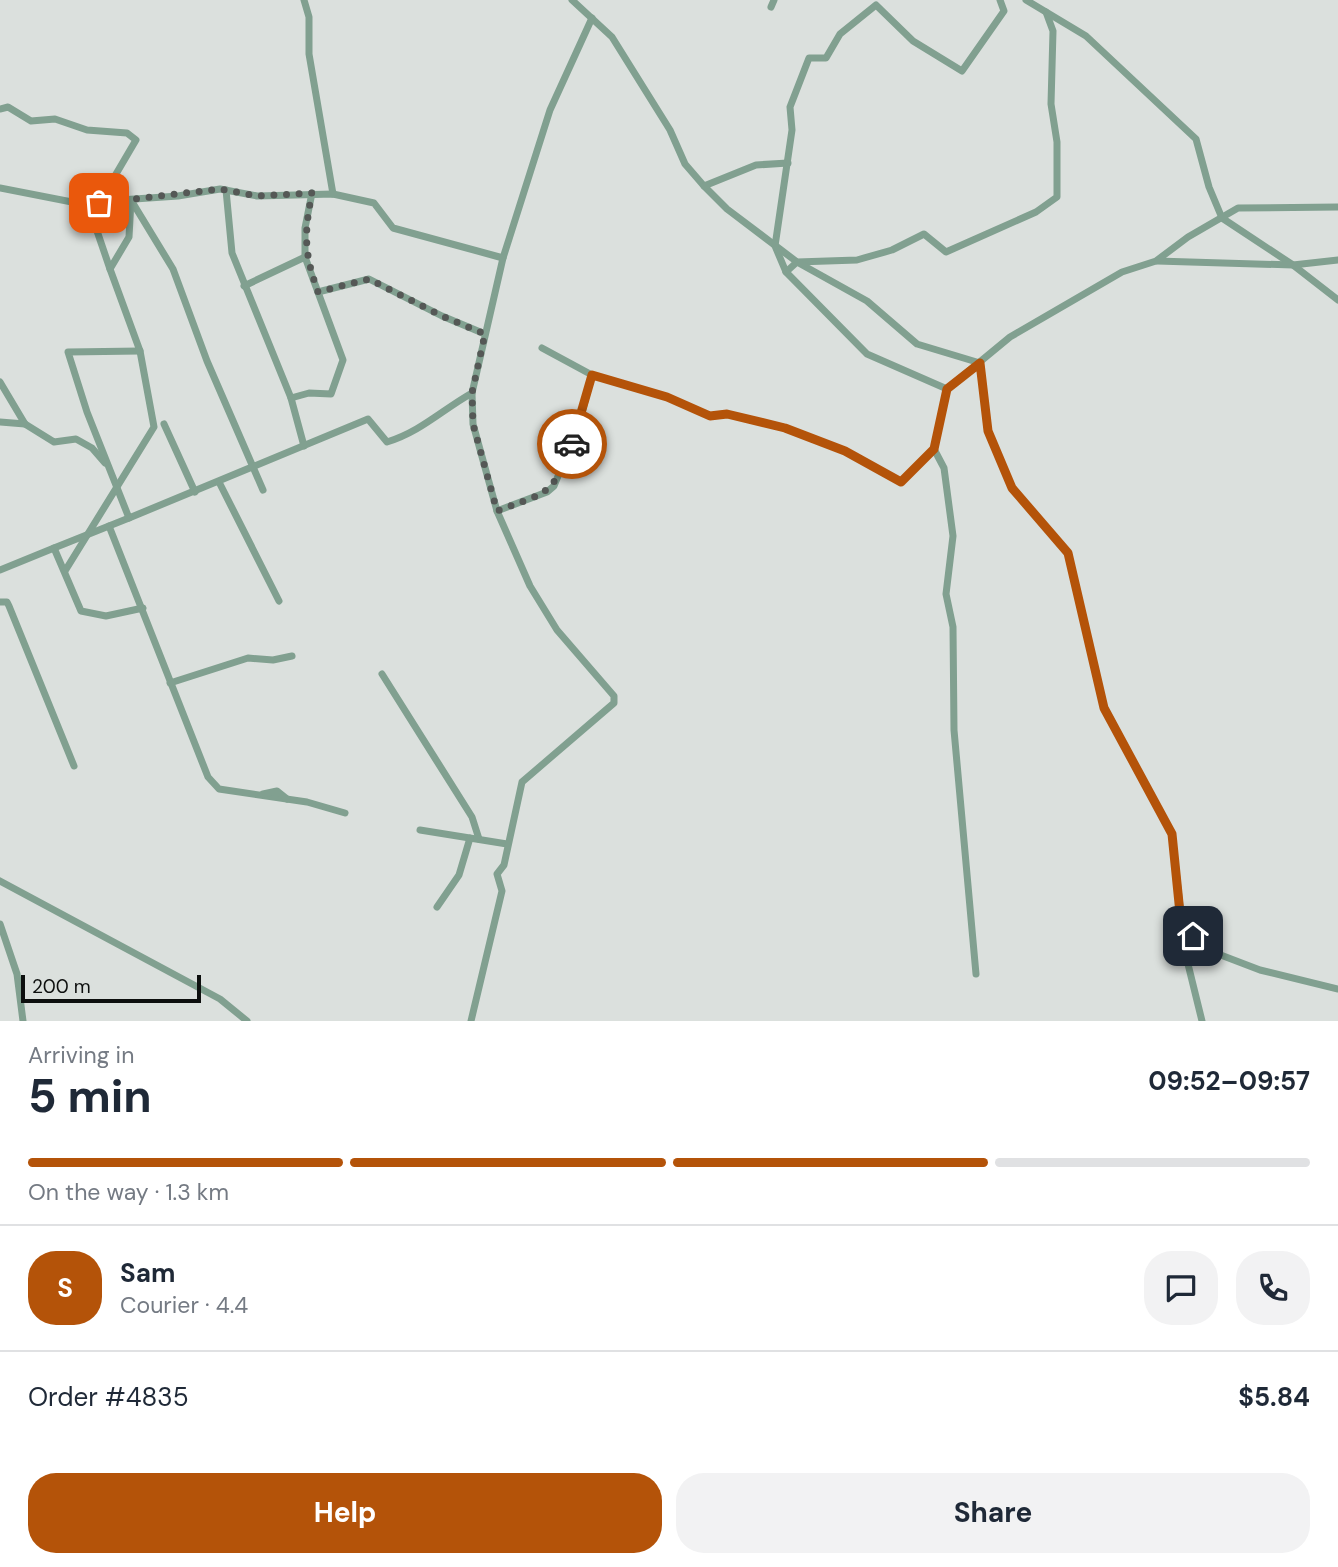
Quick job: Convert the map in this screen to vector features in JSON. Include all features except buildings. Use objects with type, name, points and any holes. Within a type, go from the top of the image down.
[{"type":"street","points":[[304,0],[309,17],[309,54],[333,194]]},
{"type":"street","points":[[572,0],[612,37],[670,130],[685,164],[727,209],[797,262],[867,301],[917,344],[980,363]]},
{"type":"street","points":[[947,389],[867,354],[786,272],[775,246],[792,130],[790,107],[809,58],[826,58],[840,34],[874,3],[913,41],[962,71],[1004,11],[1000,0]]},
{"type":"street","points":[[1026,0],[1086,36],[1196,139],[1209,187],[1223,218],[1293,265],[1338,300]]},
{"type":"street","points":[[786,272],[797,262],[857,260],[892,250],[925,234],[946,253],[1036,212],[1057,197],[1057,142],[1051,104],[1053,31],[1046,12]]},
{"type":"street","points":[[471,1021],[502,891],[497,874],[503,865],[523,782],[614,703],[614,696],[557,630],[537,597],[497,511],[473,424],[472,393],[503,258],[550,110],[592,18]]},
{"type":"street","points":[[0,109],[8,107],[32,121],[55,119],[87,130],[127,133],[136,140],[99,203],[96,228],[140,351],[154,427],[65,571]]},
{"type":"street","points":[[704,186],[756,165],[788,163]]},
{"type":"street","points":[[0,188],[77,203],[226,190],[257,196],[333,194],[374,203],[393,228],[503,258]]},
{"type":"street","points":[[226,190],[230,243],[244,286],[291,398],[304,446]]},
{"type":"street","points":[[291,398],[309,393],[331,394],[343,360],[305,257],[305,228],[312,193]]},
{"type":"street","points":[[110,269],[129,237],[131,200]]},
{"type":"street","points":[[131,200],[173,269],[251,467],[263,490]]},
{"type":"street","points":[[542,348],[592,375],[667,397],[710,416],[727,414],[785,428],[845,451],[901,482],[934,449],[947,389],[1010,337],[1122,272],[1156,261],[1188,237],[1238,208],[1338,207]]},
{"type":"street","points":[[244,286],[305,257]]},
{"type":"street","points":[[1156,261],[1293,265],[1338,260]]},
{"type":"street","points":[[318,292],[369,279],[442,316],[485,334]]},
{"type":"street","points":[[129,518],[68,352],[140,351]]},
{"type":"street","points":[[980,363],[988,431],[1012,488],[1068,553],[1104,708],[1172,834],[1181,923],[1202,1021]]},
{"type":"street","points":[[497,511],[547,492],[554,486],[578,427],[592,375]]},
{"type":"street","points":[[0,382],[26,424],[54,442],[76,439],[92,448],[110,469]]},
{"type":"street","points":[[0,570],[368,419],[387,442],[404,436],[425,426],[440,412],[472,393]]},
{"type":"street","points":[[0,422],[26,424]]},
{"type":"street","points":[[164,424],[195,492]]},
{"type":"street","points":[[934,449],[944,468],[953,536],[946,594],[953,627],[954,730],[976,974]]},
{"type":"street","points":[[219,482],[279,601]]},
{"type":"street","points":[[109,526],[208,777],[219,789],[263,794],[345,813]]},
{"type":"street","points":[[54,548],[81,611],[106,616],[143,608]]},
{"type":"street","points":[[0,603],[7,602],[9,606],[74,766]]},
{"type":"street","points":[[170,682],[248,659],[273,660],[292,656]]},
{"type":"street","points":[[382,674],[472,817],[474,838],[459,875],[437,907]]},
{"type":"street","points":[[420,830],[507,844]]},
{"type":"street","points":[[0,881],[220,999],[247,1021]]},
{"type":"street","points":[[1181,923],[1205,948],[1259,970],[1338,989]]},
{"type":"street","points":[[0,924],[17,974],[23,1021]]},
{"type":"way so far","points":[[99,203],[178,196],[220,189],[257,196],[312,193],[305,228],[305,257],[318,292],[369,279],[471,330],[485,334],[472,393],[473,424],[497,511],[547,492],[554,486],[572,444]]},
{"type":"route","points":[[572,444],[592,375],[667,397],[710,416],[727,414],[785,428],[845,451],[901,482],[934,449],[947,389],[980,363],[988,431],[1012,488],[1039,515],[1068,553],[1098,690],[1104,708],[1172,834],[1181,923],[1193,936]]}]
